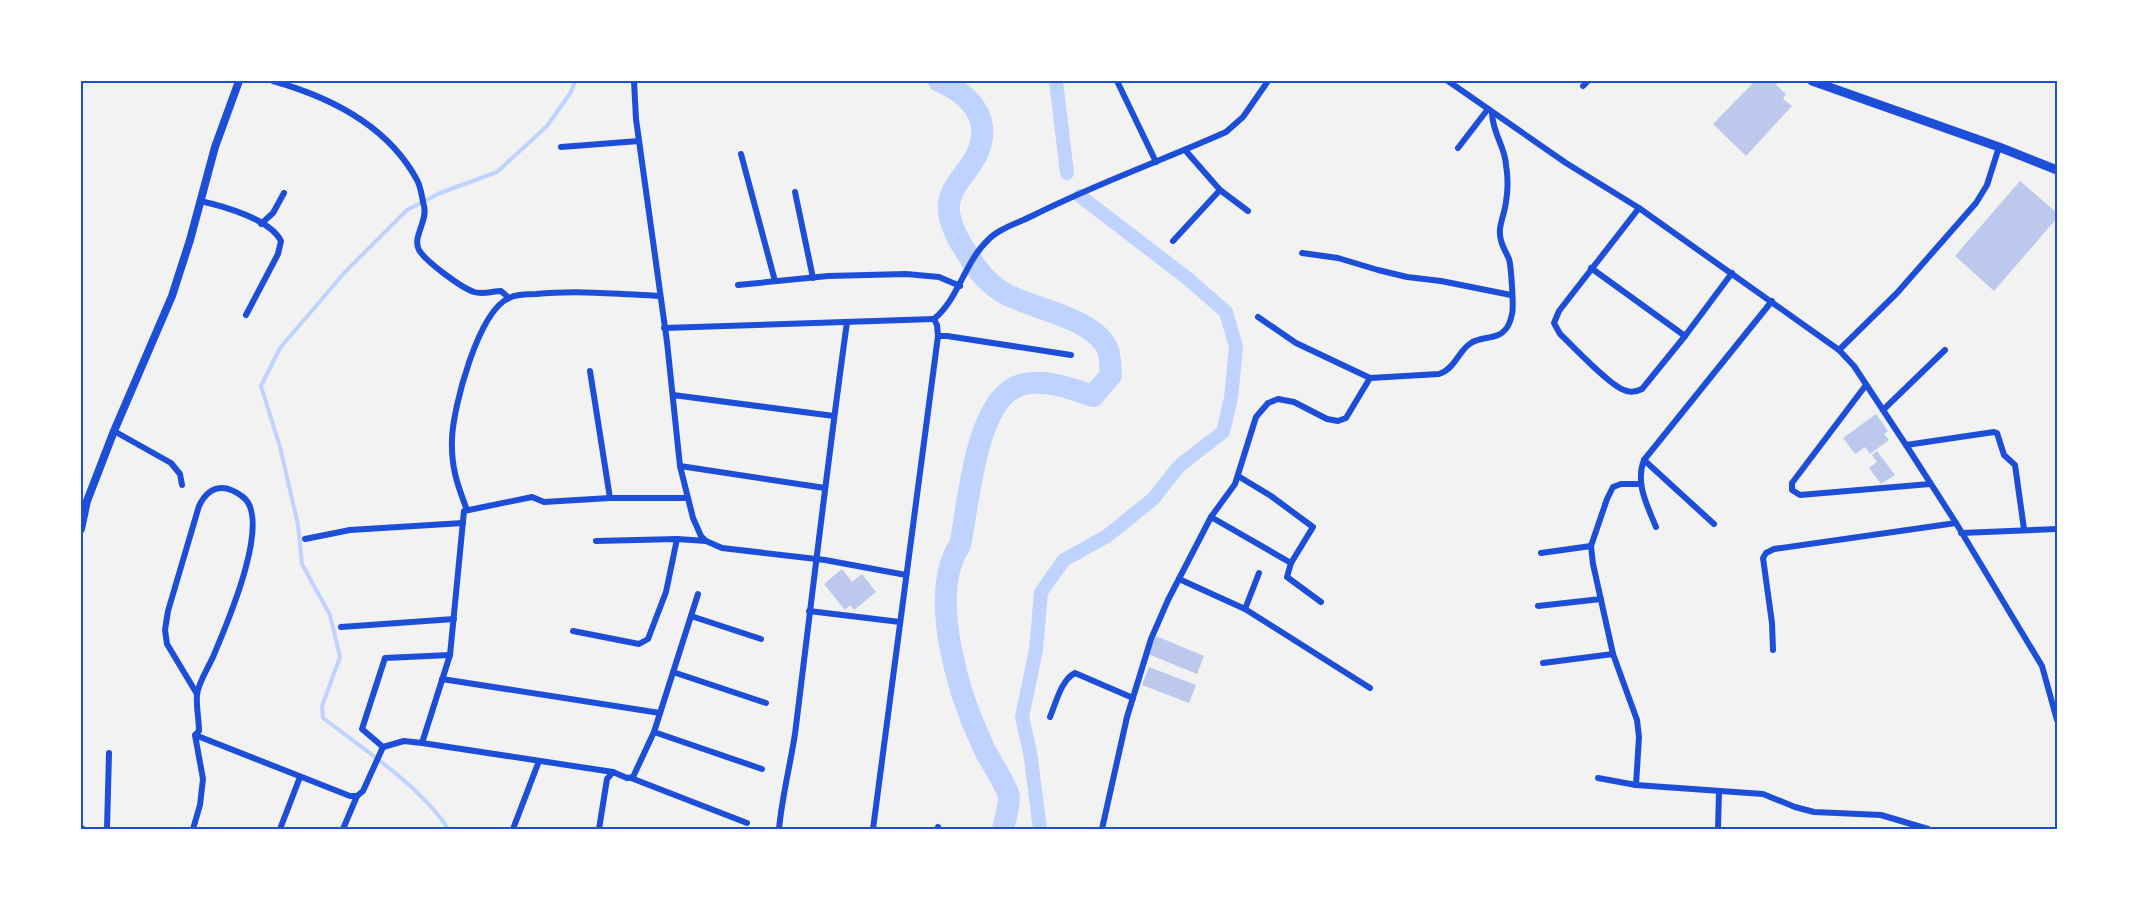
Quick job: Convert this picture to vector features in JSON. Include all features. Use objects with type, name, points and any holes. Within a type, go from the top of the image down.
[{"type":"main road","points":[[81,529],[87,501],[114,431],[172,296],[215,147],[239,81]]},
{"type":"main road","points":[[1812,81],[1999,147],[2057,170]]},
{"type":"street","points":[[273,81],[325,99],[382,136],[400,154],[417,180],[425,207],[425,217],[417,243],[424,256],[474,292],[501,291],[509,298]]},
{"type":"street","points":[[634,81],[639,141],[673,395],[680,466],[693,518],[706,541]]},
{"type":"street","points":[[1117,81],[1156,162]]},
{"type":"street","points":[[664,328],[933,319],[943,311],[960,286],[979,250],[989,238],[1069,197],[1226,132],[1243,117],[1268,81]]},
{"type":"street","points":[[1448,81],[1566,163],[1639,208],[1839,350],[1854,366],[1906,445],[2042,666],[2057,720]]},
{"type":"street","points":[[1458,148],[1490,111]]},
{"type":"street","points":[[1258,317],[1296,343],[1370,378],[1447,372],[1469,344],[1499,335],[1506,330],[1512,314],[1511,271],[1509,259],[1500,239],[1500,228],[1506,202],[1506,162],[1493,128],[1490,111]]},
{"type":"street","points":[[561,147],[639,141]]},
{"type":"street","points":[[1839,350],[1897,293],[1976,203],[1987,184],[1999,147]]},
{"type":"street","points":[[1185,150],[1220,190],[1248,211]]},
{"type":"street","points":[[741,154],[775,281]]},
{"type":"street","points":[[1173,241],[1220,190]]},
{"type":"street","points":[[795,192],[813,278]]},
{"type":"street","points":[[261,224],[279,206],[284,193]]},
{"type":"street","points":[[200,201],[232,209],[261,224],[279,237],[281,245],[246,315]]},
{"type":"street","points":[[1639,208],[1559,311],[1554,323],[1560,334],[1616,386],[1630,392],[1641,389],[1685,336],[1732,273]]},
{"type":"street","points":[[1302,253],[1338,258],[1407,277],[1441,281],[1511,295]]},
{"type":"street","points":[[1591,268],[1685,336]]},
{"type":"street","points":[[738,285],[813,278],[906,274],[939,277],[960,286]]},
{"type":"street","points":[[466,510],[455,480],[452,438],[460,391],[478,340],[490,318],[509,298],[558,292],[660,296]]},
{"type":"street","points":[[1656,526],[1641,483],[1640,474],[1644,460],[1772,301]]},
{"type":"street","points":[[873,829],[938,336],[933,319]]},
{"type":"street","points":[[780,829],[781,804],[794,736],[809,610],[818,560],[847,322]]},
{"type":"street","points":[[938,336],[1071,355]]},
{"type":"street","points":[[1883,410],[1945,350]]},
{"type":"street","points":[[590,370],[610,498]]},
{"type":"street","points":[[1102,829],[1133,698],[1151,639],[1211,517],[1228,496],[1238,476],[1252,426],[1260,411],[1273,399],[1286,399],[1323,417],[1338,421],[1346,418],[1370,378]]},
{"type":"street","points":[[1866,385],[1792,483],[1792,490],[1800,495],[1930,484]]},
{"type":"street","points":[[673,395],[834,416]]},
{"type":"street","points":[[114,431],[171,463],[180,474],[182,485]]},
{"type":"street","points":[[1906,445],[1994,432],[1997,434],[2004,455],[2015,465],[2024,529]]},
{"type":"street","points":[[1644,460],[1714,525]]},
{"type":"street","points":[[680,466],[825,488]]},
{"type":"street","points":[[1238,476],[1271,496],[1313,527],[1291,563],[1287,577],[1321,602]]},
{"type":"street","points":[[1636,785],[1640,737],[1637,720],[1613,654],[1591,546],[1606,499],[1613,487],[1621,484],[1641,483]]},
{"type":"street","points":[[195,735],[199,731],[197,694],[232,609],[253,535],[251,511],[246,499],[222,488],[217,488],[207,494],[200,507],[168,611],[165,630],[167,645],[197,694]]},
{"type":"street","points":[[422,743],[450,655],[463,524],[462,514],[466,510],[532,497],[544,502],[610,498],[687,498]]},
{"type":"street","points":[[1211,517],[1291,563]]},
{"type":"street","points":[[1773,651],[1772,623],[1763,558],[1766,552],[1956,523]]},
{"type":"street","points":[[305,539],[350,530],[463,524]]},
{"type":"street","points":[[1961,533],[2057,529]]},
{"type":"street","points":[[596,541],[677,539],[706,541],[732,550],[818,560],[906,575]]},
{"type":"street","points":[[573,631],[639,644],[645,642],[666,592],[677,539]]},
{"type":"street","points":[[1541,554],[1591,546]]},
{"type":"street","points":[[1245,609],[1259,573]]},
{"type":"street","points":[[1179,579],[1245,609],[1370,688]]},
{"type":"street","points":[[631,778],[636,774],[654,732],[698,594]]},
{"type":"street","points":[[1538,606],[1602,599]]},
{"type":"street","points":[[809,610],[900,622]]},
{"type":"street","points":[[691,616],[761,639]]},
{"type":"street","points":[[341,627],[453,619]]},
{"type":"street","points":[[1543,663],[1613,654]]},
{"type":"street","points":[[382,749],[362,729],[386,658],[450,655]]},
{"type":"street","points":[[673,672],[766,703]]},
{"type":"street","points":[[1050,717],[1064,684],[1074,673],[1133,698]]},
{"type":"street","points":[[442,679],[660,713]]},
{"type":"street","points":[[654,732],[762,769]]},
{"type":"street","points":[[195,735],[350,796],[357,796]]},
{"type":"street","points":[[193,829],[200,805],[203,779],[195,735]]},
{"type":"street","points":[[343,829],[357,796],[363,791],[382,749],[404,741],[613,772],[747,823]]},
{"type":"street","points":[[107,829],[109,753]]},
{"type":"street","points":[[513,829],[539,761]]},
{"type":"street","points":[[599,829],[607,779],[613,772]]},
{"type":"street","points":[[280,829],[300,777]]},
{"type":"street","points":[[1598,778],[1636,785],[1763,794],[1814,812],[1881,815],[1928,829]]},
{"type":"street","points":[[1718,829],[1719,792]]},
{"type":"building","points":[[1755,81],[1778,81],[1776,85],[1786,94],[1783,99],[1792,106],[1746,156],[1713,124]]},
{"type":"building","points":[[2020,181],[2057,213],[2057,218],[1994,291],[1955,256]]},
{"type":"building","points":[[1876,414],[1888,431],[1884,434],[1889,440],[1870,454],[1865,447],[1855,454],[1843,438]]},
{"type":"building","points":[[1877,451],[1895,475],[1881,484],[1869,468],[1877,462],[1872,455]]},
{"type":"building","points":[[842,569],[852,582],[862,574],[876,592],[854,610],[850,605],[845,610],[824,584]]},
{"type":"building","points":[[1156,636],[1204,656],[1197,674],[1148,654]]},
{"type":"building","points":[[1149,667],[1196,685],[1189,703],[1142,685]]},
{"type":"waterway","points":[[448,829],[424,799],[408,784],[323,718],[322,706],[340,657],[330,615],[302,564],[298,525],[280,447],[261,386],[280,348],[345,272],[407,210],[440,193],[497,172],[547,126],[571,92],[575,81]]},
{"type":"waterway","points":[[939,81],[950,86],[968,100],[975,108],[982,128],[982,139],[978,152],[954,189],[949,203],[951,223],[964,249],[984,277],[1004,293],[1061,315],[1089,329],[1107,348],[1110,361],[1111,375],[1093,396],[1059,386],[1032,383],[1024,384],[1008,392],[995,408],[977,453],[960,545],[951,566],[946,590],[946,617],[950,644],[956,672],[973,723],[1008,793],[1003,829]]},
{"type":"waterway","points":[[1056,81],[1067,173]]},
{"type":"waterway","points":[[1040,829],[1030,752],[1022,717],[1036,650],[1041,592],[1064,560],[1107,536],[1153,499],[1179,466],[1223,432],[1231,398],[1236,347],[1226,312],[1187,278],[1080,196]]}]
